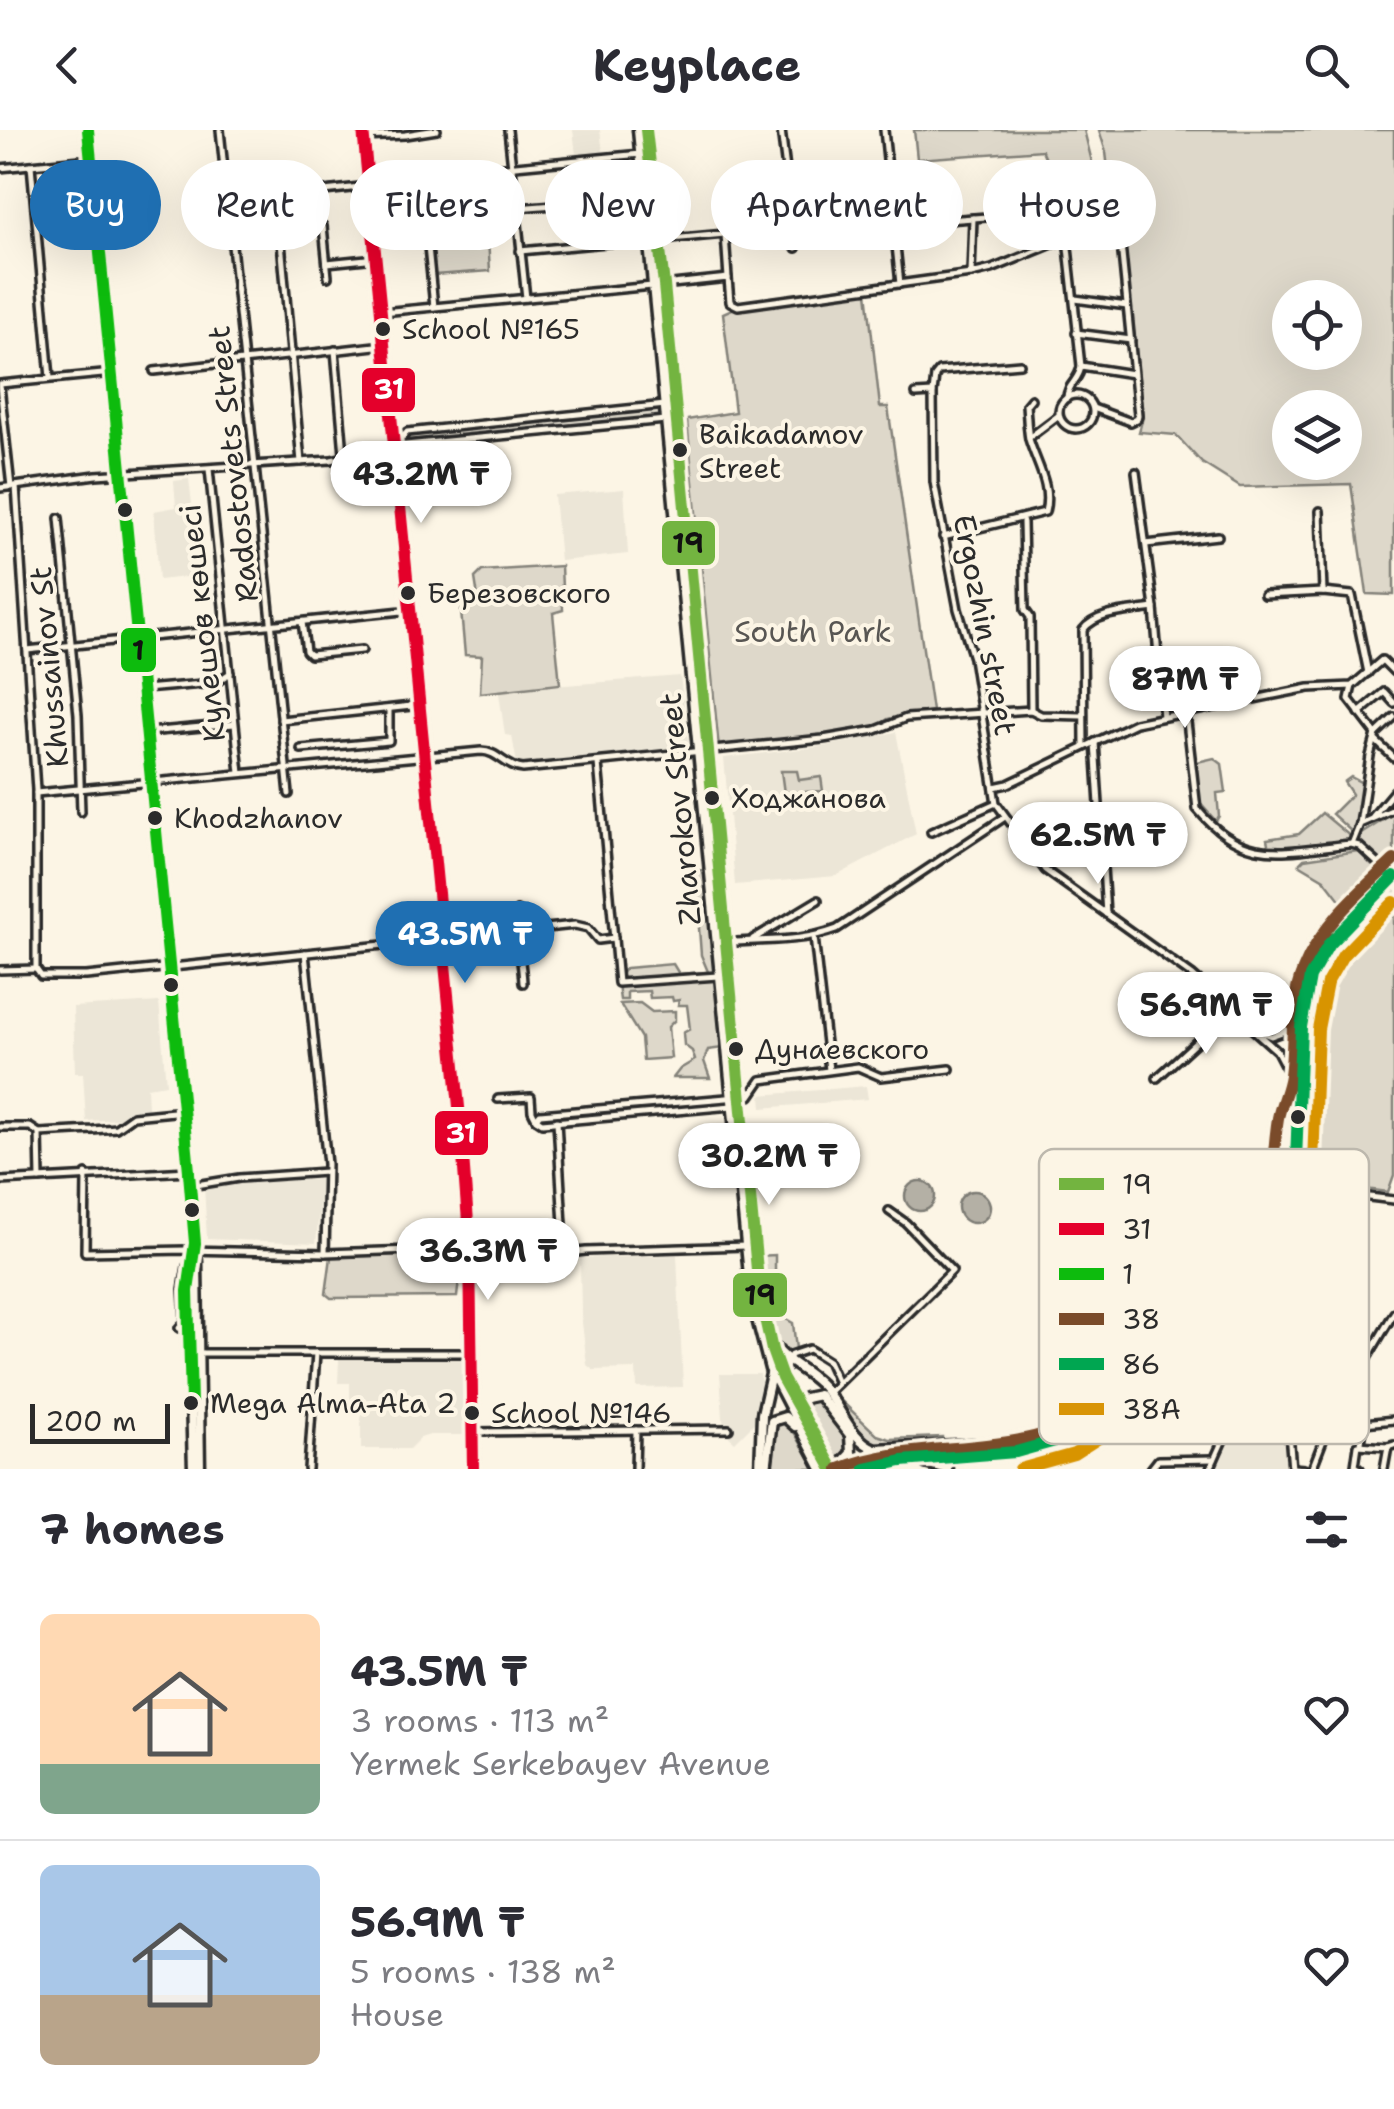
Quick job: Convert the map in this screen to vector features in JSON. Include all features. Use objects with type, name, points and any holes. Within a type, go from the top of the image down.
[{"type":"main road","points":[[88,130],[189,1171],[198,1353],[196,1469]]},
{"type":"main road","name":"Zharokov Street","points":[[638,130],[642,160]]},
{"type":"main road","name":"Zharokov Street","points":[[646,130],[648,160]]},
{"type":"main road","name":"Zharokov Street","points":[[655,250],[654,286],[672,420],[719,976],[739,1101],[759,1291],[782,1378],[806,1424],[840,1467]]},
{"type":"main road","name":"Zharokov Street","points":[[657,250],[664,285],[670,405]]},
{"type":"main road","name":"Zharokov Street","points":[[702,754],[726,943],[730,1048]]},
{"type":"main road","points":[[1287,1149],[1298,984],[1319,938],[1394,860]]},
{"type":"main road","points":[[1296,1149],[1301,1027],[1310,977],[1320,956],[1340,932],[1394,877]]},
{"type":"main road","name":"Zharokov Street","points":[[739,1101],[746,1246],[756,1324],[770,1369],[822,1469]]},
{"type":"main road","points":[[193,1253],[188,1291],[196,1469]]},
{"type":"main road","points":[[766,1323],[786,1361],[816,1380],[855,1433],[872,1448],[958,1446]]},
{"type":"main road","points":[[763,1469],[760,1430],[770,1369]]},
{"type":"main road","points":[[806,1424],[802,1401],[819,1395],[852,1440],[851,1454],[840,1467]]},
{"type":"main road","points":[[763,1469],[772,1421],[785,1418],[804,1436]]},
{"type":"main road","points":[[840,1467],[900,1451],[1039,1438]]},
{"type":"main road","points":[[870,1468],[1052,1444]]},
{"type":"main road","points":[[958,1469],[965,1460],[980,1455]]},
{"type":"main road","points":[[870,1468],[931,1463],[947,1469]]},
{"type":"street","name":"Radostovets Street","points":[[220,130],[222,160]]},
{"type":"street","points":[[367,160],[364,133],[405,136],[437,130]]},
{"type":"street","points":[[508,130],[512,160]]},
{"type":"street","points":[[781,130],[785,160]]},
{"type":"street","points":[[884,130],[888,160]]},
{"type":"street","points":[[525,163],[641,154]]},
{"type":"street","points":[[79,160],[91,159]]},
{"type":"street","points":[[0,168],[30,164]]},
{"type":"street","points":[[963,219],[983,217]]},
{"type":"street","points":[[971,274],[973,218]]},
{"type":"street","points":[[691,236],[725,234],[730,302],[738,306],[971,274],[1038,250]]},
{"type":"street","points":[[526,298],[520,251],[545,249]]},
{"type":"street","points":[[39,250],[50,378]]},
{"type":"street","name":"Radostovets Street","points":[[232,250],[289,794]]},
{"type":"street","points":[[281,250],[301,462]]},
{"type":"street","points":[[326,250],[328,277]]},
{"type":"street","points":[[375,250],[470,1248],[474,1469]]},
{"type":"street","points":[[428,250],[434,307]]},
{"type":"street","points":[[897,250],[900,284]]},
{"type":"street","points":[[1069,250],[1084,397],[1093,408],[1131,422],[1137,420],[1122,250]]},
{"type":"street","points":[[327,264],[376,258]]},
{"type":"street","points":[[382,312],[728,278]]},
{"type":"street","points":[[1075,300],[1127,306]]},
{"type":"street","points":[[1076,333],[1131,340]]},
{"type":"street","points":[[154,371],[385,345]]},
{"type":"street","points":[[335,350],[344,454]]},
{"type":"street","points":[[916,394],[933,393],[939,372],[1020,364]]},
{"type":"street","points":[[1081,366],[1134,374]]},
{"type":"street","points":[[36,970],[36,793],[14,486],[0,385],[113,373]]},
{"type":"street","points":[[1079,378],[1069,388],[1061,406],[1064,424],[1078,430],[1090,423],[1093,408]]},
{"type":"street","name":"Ergozhin street","points":[[933,393],[932,451],[943,537],[973,658],[996,803],[1045,870],[1193,976],[1282,1057],[1290,1080]]},
{"type":"street","points":[[1067,398],[1084,397]]},
{"type":"street","points":[[943,537],[1045,512],[1048,506],[1041,465],[1029,438],[1026,405],[1030,399]]},
{"type":"street","points":[[395,446],[406,432],[670,405]]},
{"type":"street","points":[[1029,438],[1060,415]]},
{"type":"street","points":[[0,488],[123,474],[344,458],[395,446],[672,420]]},
{"type":"street","points":[[452,426],[454,440]]},
{"type":"street","name":"Кулешов көшесі","points":[[209,469],[240,772]]},
{"type":"street","points":[[1136,472],[1154,608],[1162,717]]},
{"type":"street","points":[[1320,511],[1322,592]]},
{"type":"street","name":"Khussainov St","points":[[59,518],[72,645],[81,812]]},
{"type":"street","points":[[1022,522],[1025,610],[1030,618],[1031,710]]},
{"type":"street","points":[[1146,544],[1218,536]]},
{"type":"street","points":[[1264,594],[1352,595],[1368,673]]},
{"type":"street","points":[[1084,747],[1083,630],[1089,621],[1101,617],[1154,608]]},
{"type":"street","points":[[27,650],[412,610]]},
{"type":"street","points":[[302,622],[306,652],[310,655],[362,650]]},
{"type":"street","points":[[994,787],[1008,784],[1134,723],[1302,689],[1352,686],[1382,660],[1394,672]]},
{"type":"street","points":[[144,689],[216,683],[230,673]]},
{"type":"street","points":[[1352,686],[1349,699],[1394,758]]},
{"type":"street","points":[[1359,713],[1384,692],[1394,703]]},
{"type":"street","points":[[281,720],[421,706]]},
{"type":"street","points":[[302,749],[390,741],[389,710]]},
{"type":"street","points":[[36,793],[488,751],[523,770],[702,754],[876,730],[906,718],[1031,710],[1041,715],[1083,716]]},
{"type":"street","points":[[1186,713],[1197,808],[1220,829],[1263,852],[1354,845],[1383,871]]},
{"type":"street","points":[[1354,845],[1375,736],[1394,717]]},
{"type":"street","points":[[148,732],[235,724]]},
{"type":"street","points":[[1095,742],[1106,914]]},
{"type":"street","points":[[598,763],[618,983],[719,976]]},
{"type":"street","points":[[1373,816],[1394,791]]},
{"type":"street","points":[[931,832],[996,803]]},
{"type":"street","points":[[1360,824],[1394,809]]},
{"type":"street","points":[[726,943],[814,938],[836,929],[1005,817]]},
{"type":"street","points":[[751,941],[818,900]]},
{"type":"street","points":[[517,911],[523,983]]},
{"type":"street","points":[[0,970],[36,970],[47,978],[580,926],[588,928],[598,940],[614,938]]},
{"type":"street","points":[[814,938],[829,1070]]},
{"type":"street","points":[[305,952],[327,1172],[325,1254]]},
{"type":"street","points":[[1256,1030],[1272,1036],[1282,1032],[1298,984]]},
{"type":"street","points":[[1157,1078],[1231,1010]]},
{"type":"street","points":[[498,1098],[532,1097],[532,1111],[542,1123],[739,1101],[761,1080],[829,1070],[858,1067],[881,1077],[950,1070]]},
{"type":"street","points":[[536,1119],[540,1114],[739,1101]]},
{"type":"street","points":[[0,1127],[30,1127],[39,1132],[116,1128],[133,1116],[184,1110]]},
{"type":"street","points":[[557,1122],[562,1255]]},
{"type":"street","points":[[39,1132],[40,1179]]},
{"type":"street","points":[[0,1181],[189,1171]]},
{"type":"street","points":[[190,1186],[327,1172]]},
{"type":"street","points":[[86,1174],[85,1252],[325,1254],[470,1248],[510,1257],[746,1246]]},
{"type":"street","points":[[1369,1197],[1394,1200]]},
{"type":"street","points":[[828,1393],[952,1271],[906,1223],[889,1211]]},
{"type":"street","points":[[179,1328],[185,1322],[184,1280],[193,1253]]},
{"type":"street","points":[[1369,1354],[1394,1312]]},
{"type":"street","points":[[782,1378],[786,1361],[796,1352],[813,1350],[832,1367],[838,1385]]},
{"type":"street","points":[[308,1469],[316,1352]]},
{"type":"street","points":[[198,1353],[472,1353]]},
{"type":"street","points":[[1369,1422],[1394,1420]]},
{"type":"street","points":[[472,1432],[729,1429]]},
{"type":"street","points":[[635,1469],[636,1430]]},
{"type":"street","points":[[1210,1469],[1221,1444]]},
{"type":"street","points":[[1312,1469],[1322,1444]]},
{"type":"street","points":[[1360,1469],[1354,1458],[1361,1444]]},
{"type":"street","points":[[1384,1469],[1391,1446]]},
{"type":"street","points":[[1151,1469],[1158,1460],[1214,1460]]},
{"type":"street","points":[[1292,1468],[1304,1469]]},
{"type":"shaded area","points":[[573,130],[600,130],[603,152],[576,155]]},
{"type":"shaded area","points":[[189,479],[194,520],[188,527],[194,576],[159,580],[154,511],[176,507],[174,481]]},
{"type":"shaded area","points":[[624,489],[628,554],[560,561],[554,495]]},
{"type":"shaded area","points":[[680,676],[689,746],[517,764],[512,736],[505,735],[499,693],[502,690]]},
{"type":"shaded area","points":[[896,732],[916,834],[836,876],[735,885],[724,758],[825,746]]},
{"type":"shaded area","points":[[159,1002],[166,1084],[147,1087],[148,1109],[133,1110],[118,1119],[86,1121],[83,1073],[75,1073],[73,1007]]},
{"type":"shaded area","points":[[866,1086],[868,1099],[762,1108],[761,1095]]},
{"type":"shaded area","points":[[242,1180],[322,1180],[316,1243],[207,1239],[204,1186]]},
{"type":"shaded area","points":[[920,1181],[931,1185],[935,1196],[931,1207],[920,1211],[909,1207],[905,1196],[909,1185]]},
{"type":"shaded area","points":[[974,1191],[985,1196],[990,1207],[985,1218],[974,1223],[963,1218],[958,1207],[963,1196]]},
{"type":"shaded area","points":[[677,1255],[683,1387],[637,1388],[636,1369],[593,1370],[587,1365],[581,1314],[580,1258]]},
{"type":"shaded area","points":[[462,1358],[464,1435],[430,1435],[420,1438],[409,1449],[361,1449],[361,1405],[350,1404],[350,1383],[338,1383],[339,1359]]},
{"type":"shaded area","points":[[720,1374],[760,1374],[758,1419],[735,1442],[724,1432]]},
{"type":"shaded area","points":[[1224,1444],[1285,1444],[1286,1460],[1282,1469],[1214,1469]]},
{"type":"green space","points":[[914,130],[1084,130],[1092,160],[1046,160],[1042,150],[917,159]]},
{"type":"green space","points":[[1099,130],[1394,130],[1394,595],[1367,594],[1351,484],[1240,487],[1202,463],[1176,435],[1139,432],[1143,417],[1125,250],[1156,250],[1156,160],[1107,160]]},
{"type":"green space","points":[[432,250],[489,250],[490,271],[434,275]]},
{"type":"green space","name":"South Park","points":[[867,292],[880,407],[888,407],[932,711],[888,719],[875,728],[719,749],[687,420],[735,412],[723,313]]},
{"type":"green space","points":[[661,408],[664,420],[397,444],[404,434]]},
{"type":"green space","points":[[561,566],[563,610],[553,613],[560,684],[480,693],[482,656],[465,655],[461,611],[469,597],[478,597],[475,578],[482,571]]},
{"type":"green space","points":[[1214,758],[1222,764],[1226,792],[1217,793],[1216,821],[1198,801],[1193,763]]},
{"type":"green space","points":[[716,760],[730,907],[726,908],[735,1045],[726,1046],[698,767],[708,767]]},
{"type":"green space","points":[[781,771],[797,771],[799,780],[821,777],[823,791],[784,793]]},
{"type":"green space","points":[[1351,777],[1362,783],[1358,824],[1353,833],[1332,814],[1352,794],[1344,782]]},
{"type":"green space","points":[[1322,813],[1351,837],[1350,842],[1269,849],[1267,839],[1299,834]]},
{"type":"green space","points":[[1394,813],[1394,853],[1381,865],[1357,843],[1358,836]]},
{"type":"green space","points":[[1358,851],[1375,869],[1341,901],[1324,879],[1299,864],[1304,859]]},
{"type":"green space","points":[[1394,864],[1394,871],[1333,933],[1307,978],[1297,1027],[1292,1149],[1295,1040],[1302,984],[1314,954]]},
{"type":"green space","points":[[704,870],[715,974],[709,974],[701,955],[695,874]]},
{"type":"green space","points":[[1394,892],[1394,1175],[1388,1192],[1369,1190],[1369,1149],[1305,1149],[1312,987],[1328,954]]},
{"type":"green space","points":[[673,964],[679,974],[705,972],[706,977],[717,983],[723,1048],[708,1050],[704,1061],[710,1078],[673,1078],[695,1060],[684,1045],[683,1033],[690,1029],[687,1005],[678,1005],[679,1000],[673,1001],[672,997],[650,998],[649,991],[627,992],[627,1000],[620,1000],[620,978],[626,968]]},
{"type":"green space","points":[[640,1003],[652,1012],[675,1011],[675,1020],[668,1027],[671,1058],[643,1060],[641,1038],[620,1004]]},
{"type":"green space","points":[[724,1100],[725,1105],[542,1123],[537,1116]]},
{"type":"green space","points":[[462,1253],[457,1297],[331,1298],[326,1294],[331,1257]]},
{"type":"green space","points":[[775,1255],[775,1272],[786,1319],[793,1323],[796,1349],[785,1357],[772,1333],[758,1256]]},
{"type":"green space","points":[[833,1393],[877,1435],[890,1439],[942,1437],[942,1442],[877,1446],[860,1437]]},
{"type":"green space","points":[[816,1396],[847,1437],[846,1455],[835,1463],[804,1408]]},
{"type":"green space","points":[[785,1421],[816,1469],[768,1469],[775,1423]]},
{"type":"transit line","name":"1","points":[[88,130],[189,1171]]},
{"type":"transit line","name":"31","points":[[363,130],[460,1117],[470,1248],[473,1469]]},
{"type":"transit line","name":"19","points":[[646,130],[759,1291],[782,1378],[833,1469]]},
{"type":"transit line","name":"38","points":[[1275,1149],[1278,1118],[1290,1075],[1294,1008],[1303,970],[1331,924],[1394,860]]},
{"type":"transit line","name":"86","points":[[1296,1149],[1301,1027],[1310,977],[1329,944],[1394,877]]},
{"type":"transit line","name":"38А","points":[[1314,1149],[1318,1029],[1327,983],[1343,955],[1394,902]]},
{"type":"transit line","name":"1","points":[[189,1173],[195,1243],[188,1291],[191,1403]]},
{"type":"transit line","name":"38","points":[[839,1469],[900,1454],[1039,1435]]},
{"type":"transit line","name":"86","points":[[865,1469],[902,1461],[1016,1452],[1045,1444]]},
{"type":"transit line","name":"38А","points":[[1020,1469],[1074,1454],[1090,1444]]},
{"type":"place","name":"School №165","points":[[383,329]]},
{"type":"place","name":"Baikadamov Street","points":[[680,450]]},
{"type":"place","name":"Березовского","points":[[408,593]]},
{"type":"place","name":"Ходжанова","points":[[712,798]]},
{"type":"place","name":"Khodzhanov","points":[[155,818]]},
{"type":"place","name":"Дунаевского","points":[[736,1049]]},
{"type":"place","name":"Mega Alma-Ata 2","points":[[191,1403]]},
{"type":"place","name":"School №146","points":[[472,1413]]}]
